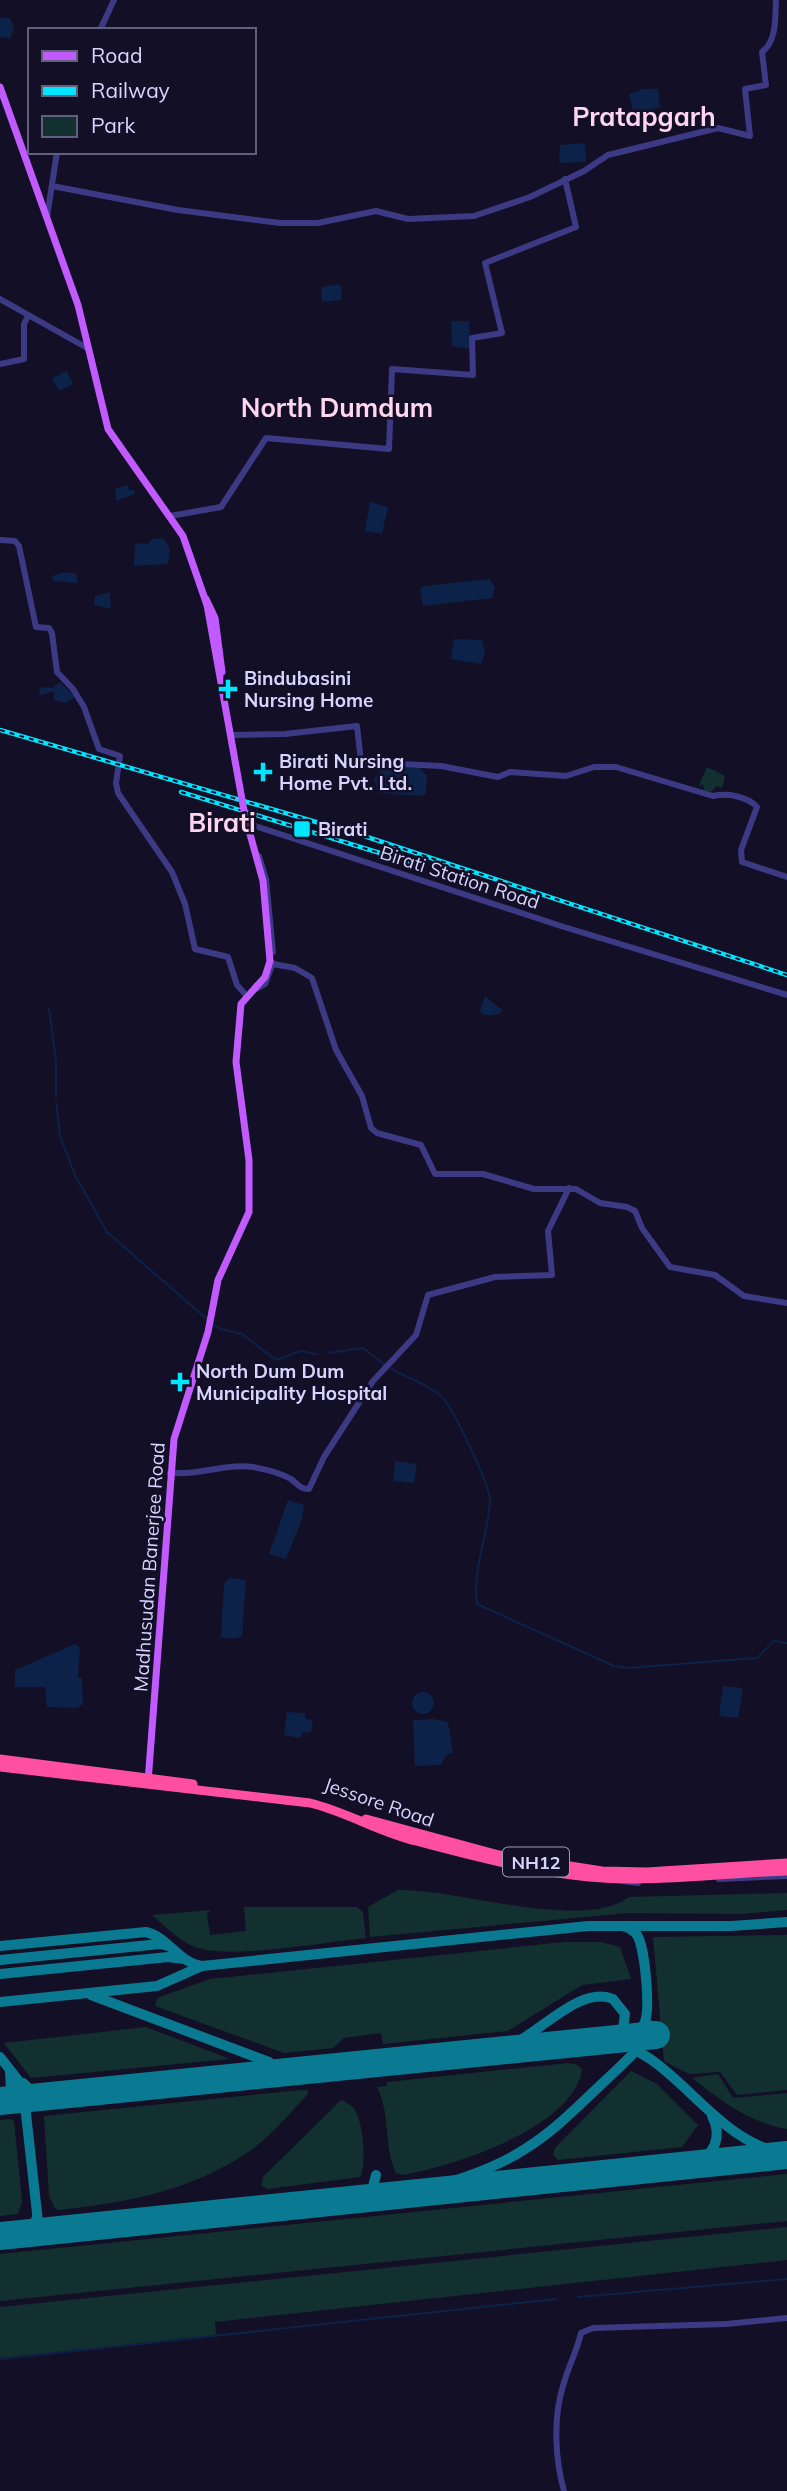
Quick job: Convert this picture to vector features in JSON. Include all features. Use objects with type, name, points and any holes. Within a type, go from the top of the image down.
[{"type":"highway","name":"Jessore Road","points":[[0,1759],[148,1782],[310,1797],[386,1827],[499,1855],[580,1869],[647,1872],[787,1863]]},
{"type":"highway","name":"NH12","points":[[0,1767],[148,1782],[310,1803],[332,1809],[376,1830],[461,1853],[555,1872],[610,1878],[787,1873]]},
{"type":"main road","points":[[0,87],[78,305],[111,434],[170,516],[187,544],[198,573],[206,602],[235,772],[237,778],[242,778],[215,618],[206,602]]},
{"type":"main road","name":"Madhusudan Banerjee Road","points":[[148,1782],[163,1565],[169,1529],[170,1474],[176,1432],[210,1321],[218,1280],[249,1212],[249,1160],[236,1069],[239,1021],[251,991],[265,977],[270,961],[263,881],[245,816],[206,602]]},
{"type":"street","points":[[101,28],[114,0]]},
{"type":"street","points":[[51,186],[209,215],[314,223],[376,211],[408,219],[474,216],[507,206],[584,171],[608,155],[670,142],[712,128],[724,128],[750,136],[745,89],[766,85],[762,52],[770,47],[773,36],[776,0]]},
{"type":"street","points":[[47,216],[57,154]]},
{"type":"street","points":[[170,516],[221,507],[266,438],[389,449],[392,369],[473,375],[472,338],[502,333],[485,264],[576,227],[565,179]]},
{"type":"street","points":[[0,299],[89,349]]},
{"type":"street","points":[[0,364],[24,359],[24,324],[28,316]]},
{"type":"street","points":[[0,540],[15,541],[19,546],[36,627],[49,628],[52,633],[57,672],[83,705],[99,749],[120,756],[116,788],[172,872],[181,893],[195,949],[228,957],[237,985],[251,991],[258,990],[265,984],[273,964],[266,879],[249,824],[242,778]]},
{"type":"street","points":[[233,735],[285,734],[357,726],[361,762],[441,766],[498,777],[510,772],[570,775],[604,766],[635,771],[713,796],[724,793],[752,802],[757,807],[741,850],[742,862],[787,877]]},
{"type":"street","name":"Birati Station Road","points":[[249,824],[787,995]]},
{"type":"street","points":[[273,964],[295,968],[312,978],[336,1050],[364,1100],[371,1128],[377,1133],[421,1145],[438,1176],[483,1174],[534,1189],[569,1188],[589,1194],[600,1203],[632,1209],[670,1267],[715,1275],[734,1292],[751,1298],[787,1303]]},
{"type":"street","points":[[170,1474],[192,1475],[222,1468],[255,1467],[289,1478],[303,1489],[309,1489],[324,1457],[385,1366],[416,1335],[425,1300],[432,1293],[495,1277],[552,1275],[548,1231],[569,1188]]},
{"type":"street","points":[[564,2491],[558,2469],[562,2387],[581,2333],[593,2328],[726,2324],[787,2318]]},
{"type":"green space","points":[[707,767],[725,776],[722,788],[717,786],[711,792],[704,791],[703,784],[698,787]]},
{"type":"green space","points":[[398,1890],[422,1891],[550,1910],[608,1907],[629,1897],[787,1893],[787,1910],[743,1914],[628,1913],[370,1937],[368,1907]]},
{"type":"green space","points":[[244,1907],[357,1907],[363,1912],[366,1938],[259,1951],[217,1951],[188,1944],[152,1915],[212,1910],[207,1913],[210,1935],[246,1931]]},
{"type":"green space","points":[[787,1935],[787,2090],[737,2095],[720,2072],[689,2074],[664,2061],[653,1937]]},
{"type":"green space","points":[[564,1942],[601,1942],[620,1947],[631,1979],[582,1985],[508,2031],[383,2044],[381,2033],[344,2038],[333,2048],[284,2053],[155,2006],[157,1998],[210,1979]]},
{"type":"green space","points":[[146,2027],[230,2059],[31,2078],[4,2043]]},
{"type":"green space","points":[[568,2063],[578,2065],[582,2070],[574,2091],[557,2110],[534,2127],[479,2154],[424,2171],[402,2175],[396,2173],[392,2163],[384,2108],[377,2087],[387,2086],[387,2082]]},
{"type":"green space","points":[[631,2071],[657,2084],[698,2125],[682,2147],[558,2160],[553,2155],[555,2148]]},
{"type":"green space","points":[[718,2074],[733,2098],[787,2093],[787,2129],[748,2116],[725,2103],[692,2078]]},
{"type":"green space","points":[[308,2090],[308,2094],[265,2138],[250,2151],[206,2176],[134,2199],[84,2207],[59,2210],[49,2196],[44,2116]]},
{"type":"green space","points":[[341,2100],[355,2110],[360,2124],[364,2154],[360,2177],[268,2189],[261,2186],[263,2177]]},
{"type":"green space","points":[[0,2120],[14,2121],[22,2201],[18,2214],[0,2216]]},
{"type":"green space","points":[[787,2174],[787,2221],[0,2301],[0,2254]]},
{"type":"green space","points":[[787,2227],[787,2260],[215,2322],[216,2335],[0,2358],[0,2307]]},
{"type":"water","points":[[0,18],[10,18],[14,28],[10,39],[0,37]]},
{"type":"water","points":[[643,89],[658,89],[660,107],[634,115],[629,94]]},
{"type":"water","points":[[585,143],[586,162],[559,163],[560,145]]},
{"type":"water","points":[[339,284],[342,288],[341,300],[322,302],[321,287]]},
{"type":"water","points":[[451,321],[469,321],[471,349],[452,346]]},
{"type":"water","points":[[67,371],[73,384],[59,391],[52,378]]},
{"type":"water","points":[[128,485],[129,490],[134,490],[135,494],[116,501],[115,489]]},
{"type":"water","points":[[370,502],[388,507],[382,534],[365,531]]},
{"type":"water","points":[[163,538],[170,549],[168,564],[134,566],[135,543],[148,544],[152,539]]},
{"type":"water","points":[[76,573],[78,583],[53,581],[52,576]]},
{"type":"water","points":[[490,579],[495,588],[492,598],[423,606],[420,590],[423,586]]},
{"type":"water","points":[[110,592],[111,609],[94,605],[95,596]]},
{"type":"water","points":[[454,639],[482,640],[485,653],[481,664],[451,659]]},
{"type":"water","points":[[60,682],[75,697],[66,703],[54,700],[54,691],[39,696],[40,687],[53,688]]},
{"type":"water","points":[[382,767],[420,768],[427,776],[426,793],[422,796],[379,793],[374,780]]},
{"type":"water","points":[[485,996],[503,1011],[493,1015],[482,1014],[480,1010]]},
{"type":"water","points":[[395,1461],[417,1464],[414,1483],[393,1481]]},
{"type":"water","points":[[288,1500],[304,1505],[302,1519],[286,1559],[269,1554]]},
{"type":"water","points":[[229,1578],[246,1580],[242,1637],[229,1639],[221,1637],[224,1584]]},
{"type":"water","points":[[75,1644],[80,1648],[78,1678],[82,1678],[83,1704],[77,1708],[47,1707],[45,1687],[15,1687],[15,1670]]},
{"type":"water","points":[[723,1686],[743,1688],[738,1718],[719,1716]]},
{"type":"water","points":[[423,1692],[431,1695],[434,1703],[431,1711],[423,1714],[415,1711],[412,1703],[415,1695]]},
{"type":"water","points":[[287,1712],[305,1713],[305,1718],[313,1721],[311,1732],[303,1732],[300,1738],[284,1735]]},
{"type":"water","points":[[433,1719],[448,1722],[453,1752],[446,1756],[441,1765],[415,1766],[413,1720]]},
{"type":"waterway","points":[[49,1009],[56,1061],[56,1096]]},
{"type":"waterway","points":[[56,1102],[60,1136],[75,1175],[107,1232],[208,1320]]},
{"type":"waterway","points":[[212,1324],[220,1329],[242,1334],[276,1360],[301,1351],[316,1354]]},
{"type":"waterway","points":[[329,1353],[363,1348],[384,1364]]},
{"type":"waterway","points":[[389,1367],[441,1396],[462,1430],[484,1480],[490,1502],[478,1566],[477,1604],[614,1666],[628,1668],[757,1658],[774,1641],[787,1643]]},
{"type":"waterway","points":[[578,2297],[787,2279]]},
{"type":"waterway","points":[[0,2359],[556,2299]]},
{"type":"taxiway","points":[[0,2002],[157,1986],[202,1966],[588,1926],[731,1926],[787,1922]]},
{"type":"taxiway","points":[[616,2039],[632,2034],[642,2027],[647,2006],[645,1965],[640,1942],[634,1932],[623,1926]]},
{"type":"taxiway","points":[[0,1946],[146,1932],[161,1939],[187,1960],[202,1966]]},
{"type":"taxiway","points":[[0,1960],[160,1944],[168,1946]]},
{"type":"taxiway","points":[[0,1974],[168,1957],[184,1959]]},
{"type":"taxiway","points":[[91,1995],[269,2062],[265,2072],[249,2076]]},
{"type":"taxiway","points":[[482,2053],[504,2049],[517,2043],[572,2005],[600,1996],[613,1999],[625,2014],[623,2029],[606,2040]]},
{"type":"taxiway","points":[[405,2194],[482,2171],[536,2142],[568,2116],[632,2055],[643,2041],[649,2025]]},
{"type":"taxiway","points":[[603,2041],[628,2047],[650,2059],[737,2133],[761,2146],[787,2153]]},
{"type":"taxiway","points":[[0,2057],[18,2080],[24,2096],[38,2222],[49,2231]]},
{"type":"taxiway","points":[[0,2100],[11,2092],[10,2071]]},
{"type":"taxiway","points":[[23,2083],[35,2094],[46,2097]]},
{"type":"taxiway","points":[[693,2165],[706,2156],[714,2145],[717,2131],[712,2116]]},
{"type":"taxiway","points":[[357,2199],[372,2190],[376,2175]]},
{"type":"taxiway","points":[[26,2233],[32,2231],[37,2217]]},
{"type":"runway","points":[[0,2101],[656,2035]]},
{"type":"runway","points":[[0,2236],[787,2155]]},
{"type":"railway","points":[[0,730],[364,836],[787,975]]},
{"type":"railway","points":[[181,792],[419,865]]},
{"type":"place","name":"Bindubasini Nursing Home","points":[[228,689]]},
{"type":"place","name":"Birati Nursing Home Pvt. Ltd.","points":[[263,772]]},
{"type":"place","name":"Birati","points":[[302,829]]},
{"type":"place","name":"North Dum Dum Municipality Hospital","points":[[180,1382]]},
{"type":"district","name":"Pratapgarh","points":[[644,116]]},
{"type":"district","name":"North Dumdum","points":[[337,407]]},
{"type":"district","name":"Birati","points":[[222,822]]}]
